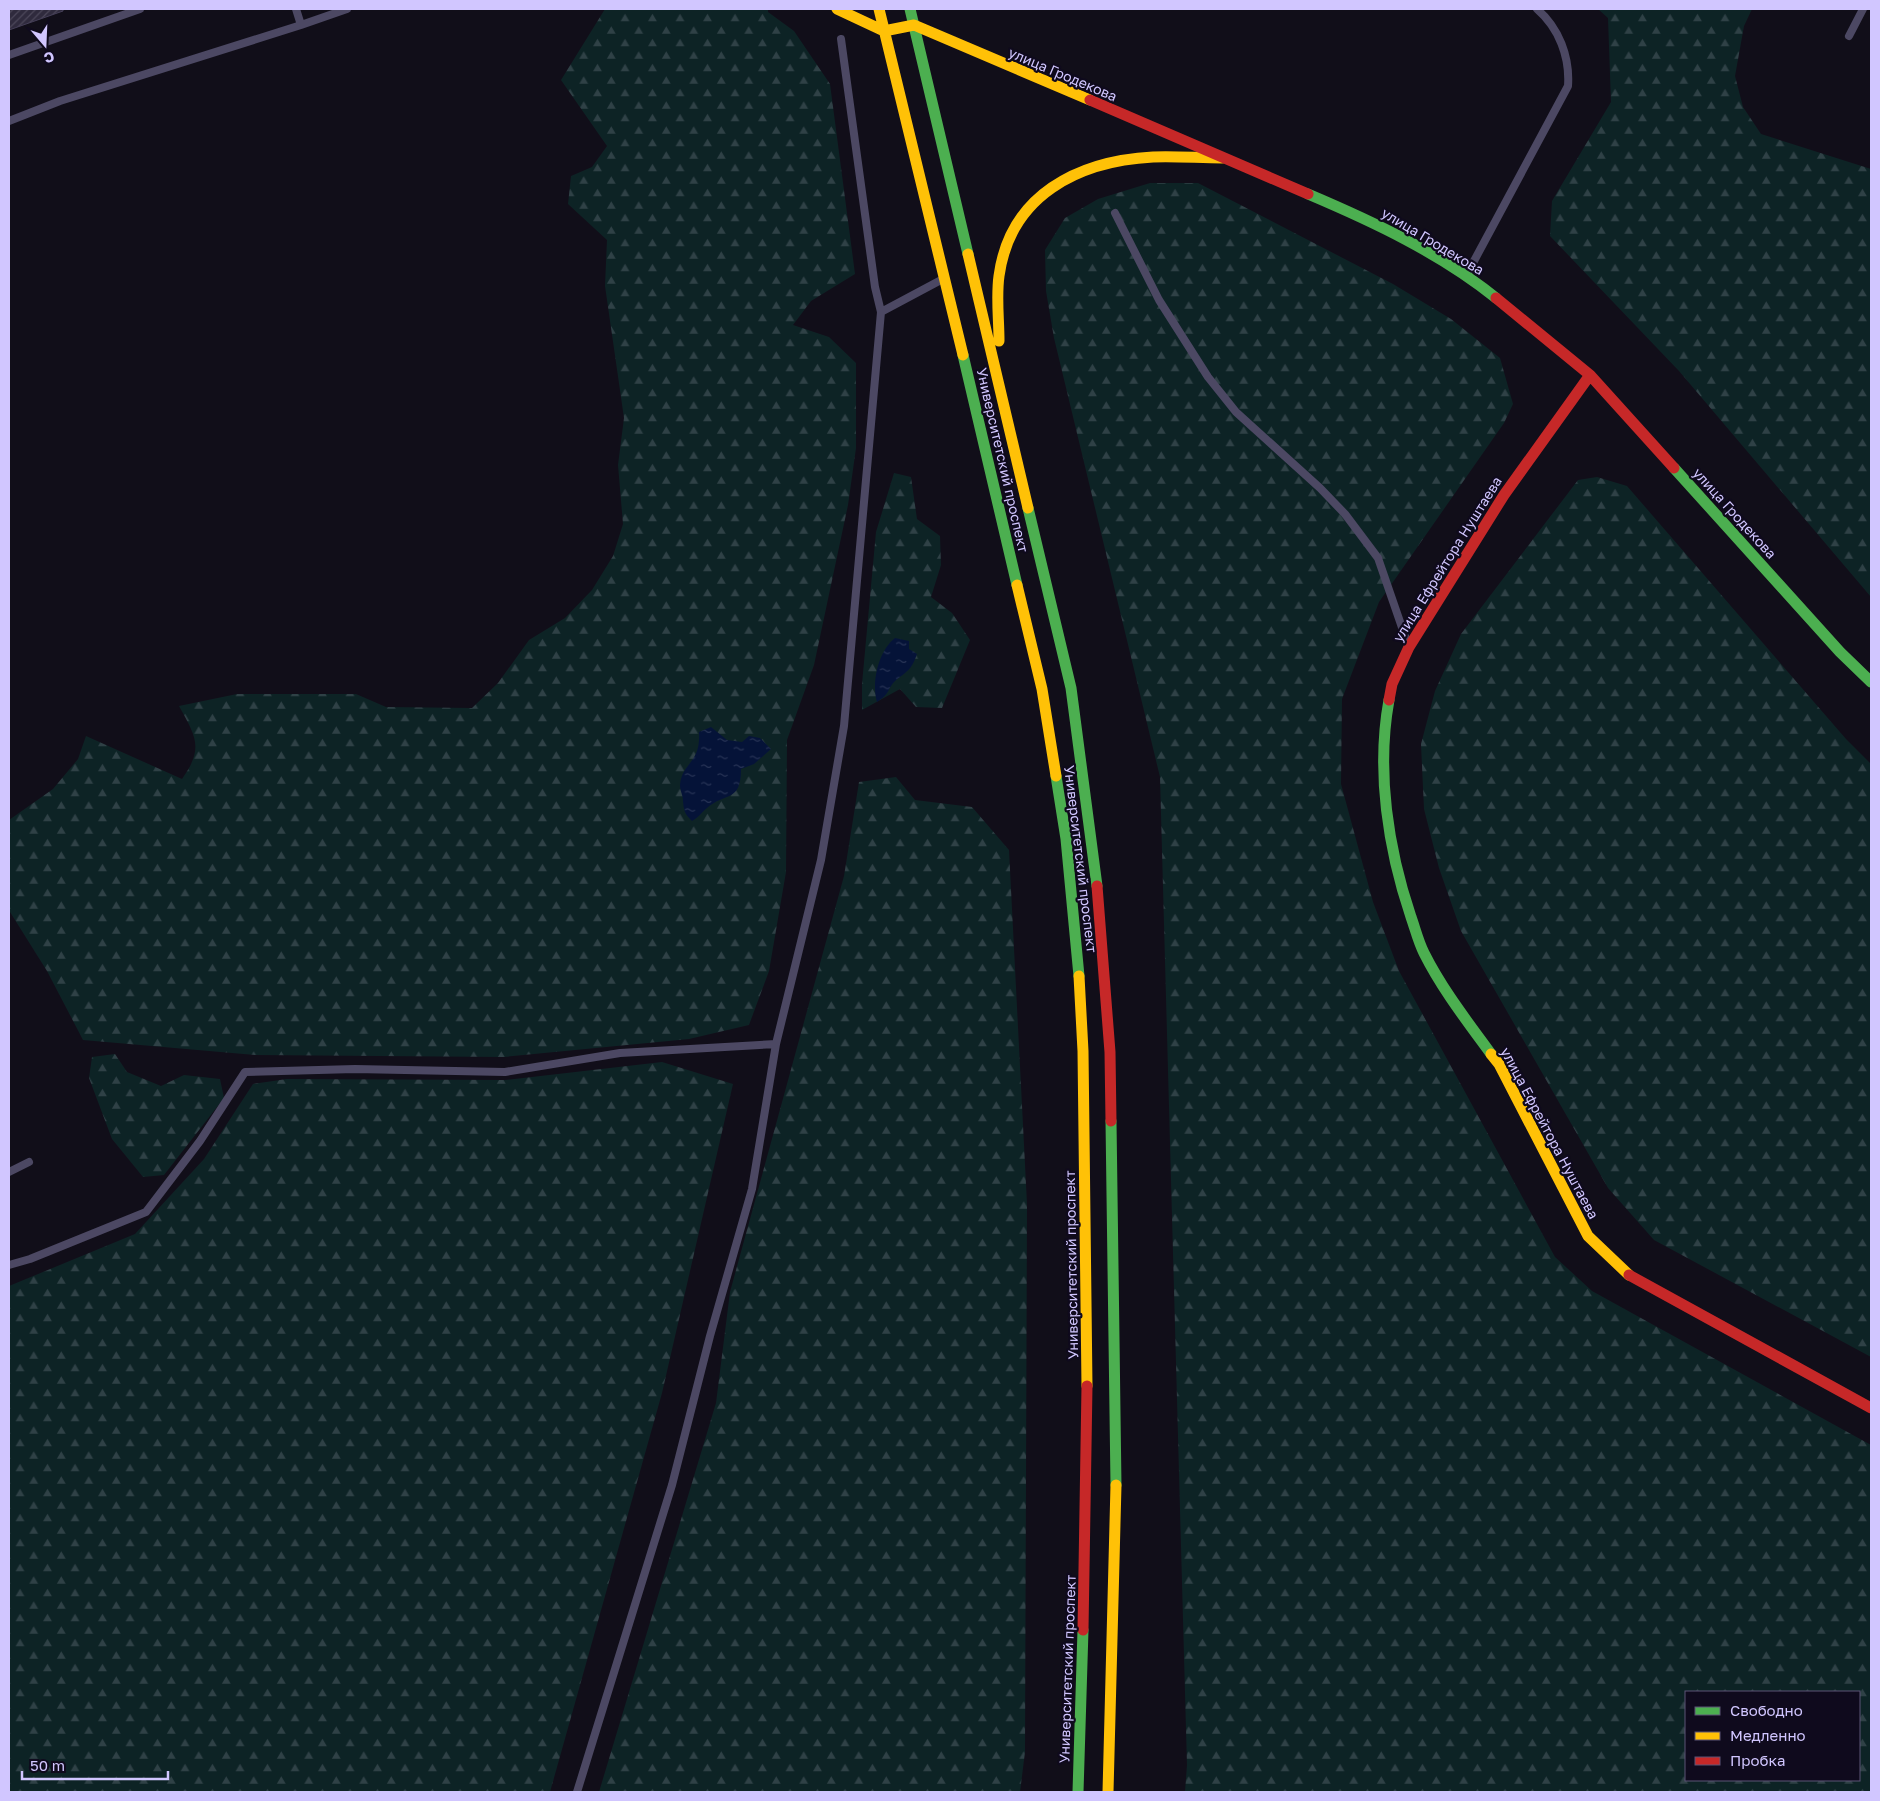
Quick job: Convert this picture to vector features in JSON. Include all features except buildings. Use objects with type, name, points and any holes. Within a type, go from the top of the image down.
[{"type":"main road","points":[[837,9],[884,31],[914,25]]},
{"type":"main road","name":"Университетский проспект","points":[[879,9],[1042,689],[1067,849],[1076,928],[1103,1440],[1078,1792]]},
{"type":"main road","name":"Университетский проспект","points":[[910,9],[1072,688],[1100,913],[1110,1052],[1103,1440],[1108,1792]]},
{"type":"main road","name":"улица Гродекова","points":[[914,25],[1358,215],[1414,244],[1466,276],[1552,342],[1590,375],[1840,652],[1871,682]]},
{"type":"main road","points":[[999,386],[1000,269],[1011,230],[1030,203],[1050,186],[1072,174],[1109,163],[1143,158],[1222,158]]},
{"type":"main road","name":"улица Ефрейтора Нуштаева","points":[[1590,375],[1504,495],[1409,646],[1392,684],[1385,723],[1388,820],[1399,881],[1423,950],[1447,994],[1499,1064],[1588,1236],[1627,1274],[1871,1408]]},
{"type":"lane","points":[[9,55],[140,9]]},
{"type":"lane","points":[[296,9],[301,25]]},
{"type":"lane","points":[[9,121],[60,101],[347,9]]},
{"type":"lane","points":[[1466,276],[1568,86],[1569,74],[1564,50],[1554,30],[1537,9]]},
{"type":"lane","points":[[1849,36],[1863,9]]},
{"type":"lane","points":[[577,1792],[672,1485],[752,1189],[776,1044],[821,860],[844,726],[881,312],[875,286],[841,39]]},
{"type":"lane","points":[[1115,213],[1159,300],[1208,377],[1236,412],[1313,482],[1345,514],[1378,558],[1409,646]]},
{"type":"lane","points":[[881,312],[945,278]]},
{"type":"lane","points":[[9,1265],[30,1259],[146,1212],[200,1141],[245,1072],[355,1069],[505,1072],[620,1053],[776,1044]]},
{"type":"lane","points":[[9,1172],[29,1162]]},
{"type":"green space","points":[[605,9],[768,9],[768,12],[794,31],[830,84],[855,274],[811,301],[793,325],[829,337],[856,363],[856,448],[848,505],[814,665],[787,740],[786,872],[769,971],[749,1025],[689,1039],[504,1057],[255,1055],[83,1040],[47,971],[10,912],[9,820],[53,789],[78,759],[86,736],[182,779],[193,759],[195,742],[190,726],[179,706],[237,694],[356,694],[386,707],[472,708],[498,683],[529,640],[565,618],[592,590],[613,556],[623,524],[618,465],[624,418],[605,286],[607,240],[568,204],[571,176],[592,167],[607,146],[561,80]]},
{"type":"green space","points":[[1598,9],[1752,9],[1744,26],[1735,76],[1743,107],[1761,134],[1871,169],[1871,597],[1679,371],[1550,236],[1552,201],[1611,102],[1608,18]]},
{"type":"green space","points":[[1150,183],[1198,183],[1393,284],[1451,319],[1500,358],[1513,404],[1504,423],[1379,602],[1342,699],[1341,784],[1373,902],[1399,971],[1555,1257],[1592,1291],[1871,1445],[1871,1792],[1185,1792],[1187,1765],[1160,777],[1054,338],[1046,291],[1045,250],[1065,218],[1098,199]]},
{"type":"green space","points":[[894,473],[911,477],[917,519],[940,536],[941,565],[931,597],[952,613],[970,640],[942,708],[916,707],[900,689],[862,710],[862,684],[876,532]]},
{"type":"green space","points":[[1597,477],[1627,486],[1846,739],[1871,764],[1871,1357],[1654,1240],[1608,1188],[1461,931],[1439,868],[1424,809],[1421,744],[1435,691],[1461,634],[1578,480]]},
{"type":"green space","points":[[896,777],[915,800],[972,807],[1009,850],[1027,1204],[1025,1752],[1020,1792],[599,1792],[716,1403],[730,1292],[844,876],[859,782]]},
{"type":"green space","points":[[115,1054],[127,1072],[161,1086],[184,1075],[220,1079],[224,1098],[164,1175],[143,1177],[112,1139],[89,1078],[92,1057]]},
{"type":"green space","points":[[662,1062],[733,1084],[662,1393],[550,1792],[9,1792],[9,1286],[135,1234],[204,1159],[253,1084],[287,1079],[505,1080]]},
{"type":"water","points":[[895,638],[909,641],[909,649],[917,654],[906,673],[895,681],[887,694],[877,702],[875,685],[878,667],[889,643]]},
{"type":"water","points":[[711,727],[727,740],[742,742],[749,736],[760,738],[771,749],[754,764],[741,769],[740,780],[735,792],[714,803],[692,821],[684,810],[680,787],[681,777],[697,751],[699,732]]},
{"type":"traffic: fast","points":[[910,9],[968,254]]},
{"type":"traffic: fast","points":[[1308,194],[1382,227],[1406,240],[1452,267],[1496,298]]},
{"type":"traffic: fast","points":[[963,355],[1017,585]]},
{"type":"traffic: fast","points":[[1674,468],[1840,652],[1871,682]]},
{"type":"traffic: fast","points":[[1028,508],[1071,688],[1097,886]]},
{"type":"traffic: fast","points":[[1389,700],[1384,754],[1386,810],[1403,891],[1420,944],[1431,966],[1455,1005],[1491,1054]]},
{"type":"traffic: fast","points":[[1056,776],[1066,839],[1079,976]]},
{"type":"traffic: fast","points":[[1111,1121],[1116,1485]]},
{"type":"traffic: fast","points":[[1078,1792],[1083,1630]]},
{"type":"traffic: slow","points":[[837,9],[884,31]]},
{"type":"traffic: slow","points":[[879,9],[963,355]]},
{"type":"traffic: slow","points":[[884,31],[914,25],[1090,100]]},
{"type":"traffic: slow","points":[[999,341],[998,284],[1006,248],[1017,224],[1033,204],[1052,188],[1074,175],[1099,166],[1125,160],[1153,157],[1222,158]]},
{"type":"traffic: slow","points":[[968,254],[1028,508]]},
{"type":"traffic: slow","points":[[1017,585],[1042,689],[1056,776]]},
{"type":"traffic: slow","points":[[1079,976],[1083,1051],[1087,1386]]},
{"type":"traffic: slow","points":[[1491,1054],[1499,1064],[1588,1236],[1629,1275]]},
{"type":"traffic: slow","points":[[1108,1792],[1116,1485]]},
{"type":"traffic: jam","points":[[1090,100],[1308,194]]},
{"type":"traffic: jam","points":[[1496,298],[1590,375],[1674,468]]},
{"type":"traffic: jam","points":[[1389,700],[1392,684],[1409,647],[1504,495],[1590,375]]},
{"type":"traffic: jam","points":[[1097,886],[1110,1052],[1111,1121]]},
{"type":"traffic: jam","points":[[1629,1275],[1871,1408]]},
{"type":"traffic: jam","points":[[1083,1630],[1087,1386]]}]
